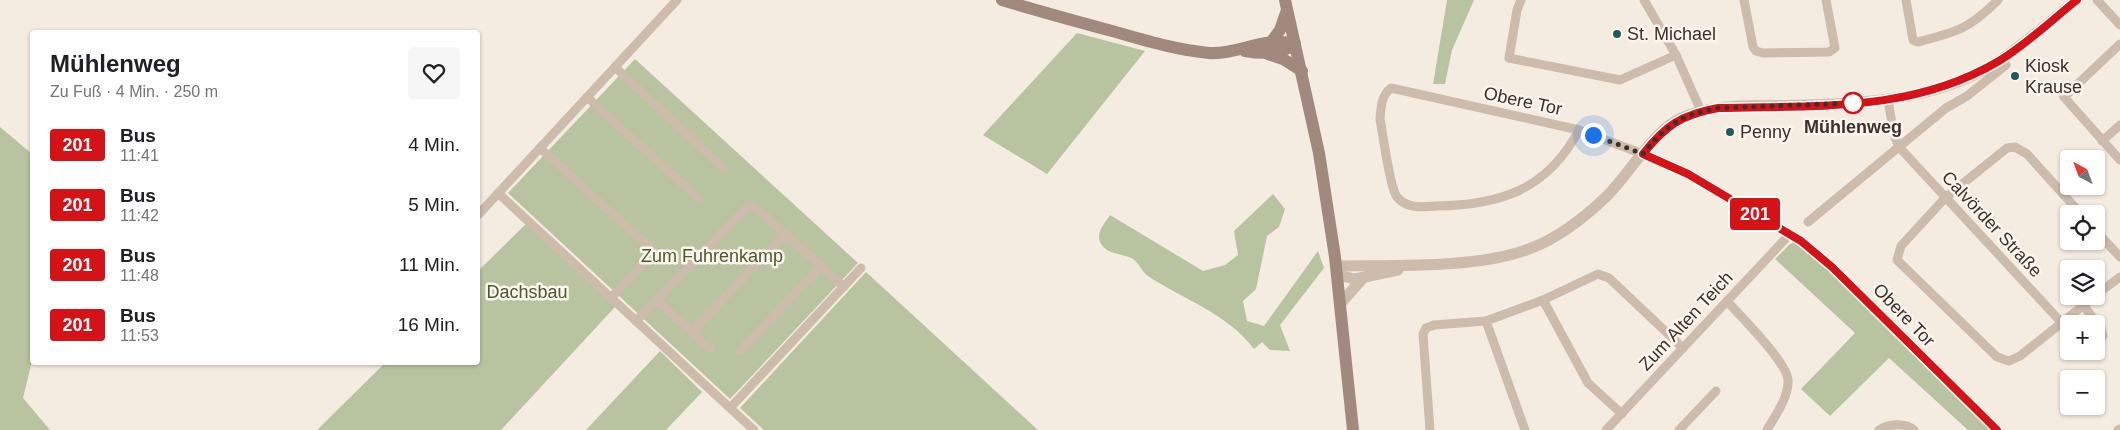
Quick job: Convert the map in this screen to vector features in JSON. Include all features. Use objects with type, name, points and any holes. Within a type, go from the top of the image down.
[{"type":"main road","points":[[1002,0],[1178,48],[1212,53],[1236,50],[1272,41],[1284,41],[1295,44]]},
{"type":"main road","points":[[1272,41],[1280,30],[1286,5]]},
{"type":"main road","points":[[1286,5],[1319,153],[1336,270],[1353,430]]},
{"type":"main road","points":[[1266,53],[1288,49],[1295,44]]},
{"type":"main road","points":[[1236,50],[1266,53],[1283,59],[1302,71]]},
{"type":"street","points":[[480,213],[677,0]]},
{"type":"street","points":[[1521,0],[1517,10],[1509,58],[1620,80],[1676,55]]},
{"type":"street","points":[[1644,0],[1676,55],[1701,111]]},
{"type":"street","points":[[1744,0],[1753,47],[1756,51],[1763,53],[1829,52],[1835,48],[1826,0]]},
{"type":"street","points":[[1906,0],[1913,40],[1918,42],[1958,32],[1969,26],[1998,0]]},
{"type":"street","points":[[1336,270],[1465,262],[1510,255],[1565,231],[1591,211],[1619,184],[1670,124],[1701,111],[1718,108],[1888,100],[1936,90],[1983,70],[2001,60],[2077,0]]},
{"type":"street","points":[[2097,0],[2120,25]]},
{"type":"street","points":[[2120,44],[2064,97],[2120,160]]},
{"type":"street","points":[[1808,222],[1946,108],[1967,96],[2006,65]]},
{"type":"street","points":[[615,67],[724,168]]},
{"type":"street","name":"Obere Tor","points":[[1579,130],[1561,157],[1544,175],[1524,188],[1500,198],[1470,206],[1413,207],[1404,203],[1394,194],[1380,119],[1383,97],[1391,88],[1579,130],[1643,154],[1688,174],[1790,234],[1832,267],[1996,430]]},
{"type":"street","points":[[587,97],[699,199]]},
{"type":"street","points":[[1888,100],[1894,134],[1899,147]]},
{"type":"street","points":[[2102,141],[2120,125]]},
{"type":"street","name":"Calvörder Straße","points":[[1899,147],[2060,321]]},
{"type":"street","points":[[2060,323],[2020,356],[2008,361],[1997,357],[1902,267],[1898,260],[1901,246],[1945,198],[1999,153],[2015,147],[2027,154],[2073,205]]},
{"type":"street","points":[[540,148],[655,252],[611,298]]},
{"type":"street","points":[[498,193],[754,430]]},
{"type":"street","points":[[636,321],[749,205],[755,207],[844,287]]},
{"type":"street","points":[[692,332],[785,234]]},
{"type":"street","name":"Zum Alten Teich","points":[[1606,430],[1790,234]]},
{"type":"street","points":[[2105,241],[2120,257]]},
{"type":"street","points":[[1336,270],[1348,279],[1363,278],[1422,264]]},
{"type":"street","points":[[740,351],[821,266]]},
{"type":"street","points":[[730,408],[861,268]]},
{"type":"street","points":[[1430,430],[1423,334],[1426,328],[1434,325],[1486,321],[1543,300],[1590,276],[1604,275],[1683,348]]},
{"type":"street","points":[[2105,288],[2120,276]]},
{"type":"street","points":[[1340,304],[1363,278]]},
{"type":"street","points":[[657,300],[710,349]]},
{"type":"street","points":[[1543,300],[1588,383],[1622,414]]},
{"type":"street","points":[[1727,301],[1781,364],[1788,380],[1784,398],[1767,430]]},
{"type":"street","points":[[2070,315],[2083,305],[2091,315]]},
{"type":"street","points":[[1486,321],[1524,430]]},
{"type":"street","points":[[1679,430],[1716,391]]},
{"type":"street","points":[[1879,430],[1886,425],[1910,427],[1914,430]]},
{"type":"green space","points":[[1447,0],[1474,0],[1452,50],[1445,84],[1433,84]]},
{"type":"green space","points":[[1077,33],[1145,51],[1047,174],[983,135]]},
{"type":"green space","name":"Zum Fuhrenkamp","points":[[635,59],[858,263],[730,399],[508,193]]},
{"type":"green space","points":[[0,127],[30,152],[31,365],[23,398],[50,430],[0,430]]},
{"type":"green space","points":[[1273,194],[1285,209],[1279,227],[1267,236],[1256,289],[1243,301],[1247,321],[1264,326],[1318,251],[1324,268],[1280,325],[1290,351],[1270,350],[1262,342],[1254,349],[1218,316],[1162,285],[1148,276],[1133,259],[1110,252],[1100,242],[1100,231],[1110,215],[1203,271],[1225,265],[1238,255],[1234,231]]},
{"type":"green space","name":"Dachsbau","points":[[530,220],[615,307],[501,430],[317,430],[383,365],[480,365],[480,269]]},
{"type":"green space","points":[[1801,241],[1994,430],[1968,430],[1889,358],[1830,416],[1801,389],[1855,333],[1775,259],[1790,244]]},
{"type":"green space","points":[[866,272],[1038,430],[764,430],[740,408]]},
{"type":"green space","points":[[660,351],[702,392],[666,430],[586,430]]},
{"type":"bus line","name":"201","points":[[1997,430],[1968,404],[1861,294],[1801,241],[1688,174],[1643,154],[1670,124],[1680,118],[1701,111],[1718,108],[1869,102],[1907,98],[1944,87],[1963,80],[2001,60],[2077,0]]},
{"type":"place","name":"St. Michael","points":[[1617,34]]},
{"type":"place","name":"Kiosk Krause","points":[[2015,76]]},
{"type":"place","name":"Mühlenweg","points":[[1853,103]]},
{"type":"place","name":"Penny","points":[[1730,132]]},
{"type":"route","points":[[1593,135],[1643,154],[1670,124],[1680,118],[1701,111],[1718,108],[1853,103]]}]
